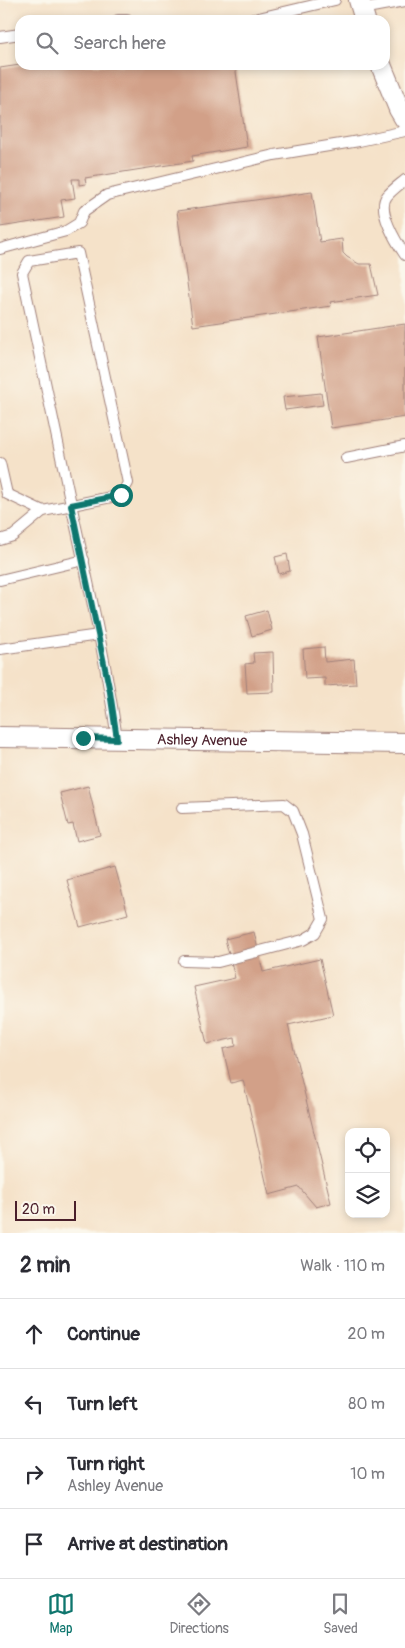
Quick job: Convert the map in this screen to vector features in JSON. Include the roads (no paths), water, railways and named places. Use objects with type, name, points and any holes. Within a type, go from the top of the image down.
[{"type":"street","points":[[383,70],[405,119]]},
{"type":"street","name":"Ashley Avenue","points":[[0,737],[405,743]]},
{"type":"lane","points":[[271,15],[335,0]]},
{"type":"lane","points":[[362,10],[405,1]]},
{"type":"lane","points":[[0,37],[15,35]]},
{"type":"lane","points":[[0,249],[66,231],[79,223],[84,212],[107,195],[274,155],[359,141],[405,131]]},
{"type":"lane","points":[[405,180],[386,198],[384,208],[388,223],[405,256]]},
{"type":"lane","points":[[0,540],[13,536],[43,511],[71,505],[121,495],[128,483],[78,253],[29,261],[22,273],[71,505],[84,560],[110,692],[117,739]]},
{"type":"lane","points":[[346,458],[405,446]]},
{"type":"lane","points":[[0,463],[6,494],[43,511]]},
{"type":"lane","points":[[0,580],[84,560]]},
{"type":"lane","points":[[0,649],[99,635]]},
{"type":"lane","points":[[182,808],[284,804],[293,811],[302,834],[323,919],[315,933],[303,940],[218,962],[184,961]]}]
